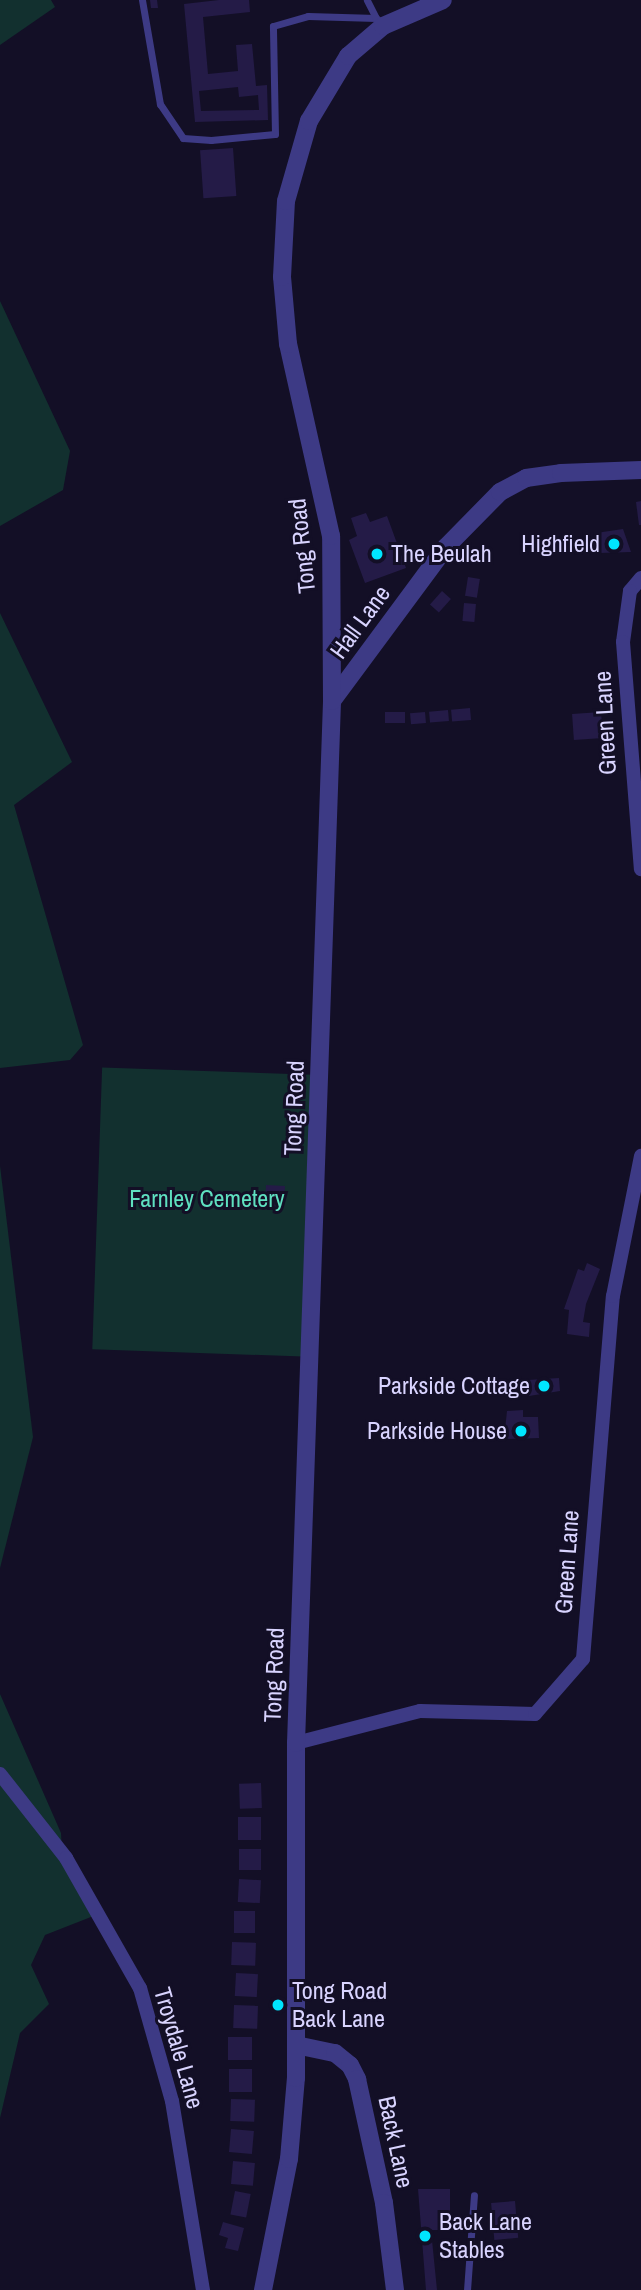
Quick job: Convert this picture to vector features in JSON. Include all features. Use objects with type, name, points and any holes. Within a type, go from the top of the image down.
[{"type":"street","name":"Tong Road","points":[[263,2290],[289,2159],[296,2045],[296,1743],[332,701],[331,536],[288,344],[282,277],[286,201],[309,121],[348,56],[383,26],[443,0]]},
{"type":"street","name":"Hall Lane","points":[[332,701],[446,547],[500,492],[526,478],[550,474],[641,470]]},
{"type":"street","name":"Green Lane","points":[[641,579],[630,591],[623,642],[641,869]]},
{"type":"street","name":"Green Lane","points":[[296,1743],[420,1711],[535,1714],[583,1659],[613,1296],[641,1156]]},
{"type":"street","name":"Troydale Lane","points":[[0,1774],[66,1858],[140,1988],[172,2101],[203,2290]]},
{"type":"street","name":"Back Lane","points":[[296,2045],[335,2053],[351,2065],[357,2079],[384,2203],[395,2290]]},
{"type":"lane","points":[[142,0],[160,104],[183,138],[211,140],[275,134],[273,26],[309,16],[376,18],[367,0]]},
{"type":"lane","points":[[467,2290],[474,2195]]},
{"type":"green space","points":[[0,0],[51,0],[55,7],[0,45]]},
{"type":"green space","points":[[0,301],[70,451],[63,490],[0,526]]},
{"type":"green space","points":[[0,613],[72,762],[14,805],[83,1045],[70,1060],[0,1068]]},
{"type":"green space","name":"Farnley Cemetery","points":[[102,1067],[320,1075],[310,1357],[92,1349]]},
{"type":"green space","points":[[0,1166],[33,1437],[0,1568]]},
{"type":"green space","points":[[0,1694],[61,1833],[62,1852],[96,1915],[45,1935],[31,1965],[49,2004],[20,2033],[0,2118]]},
{"type":"building","points":[[150,0],[157,0],[158,8],[151,8]]},
{"type":"building","points":[[249,0],[250,12],[203,17],[208,74],[238,71],[236,45],[252,44],[256,86],[267,85],[268,120],[195,122],[184,4]],"holes":[[[238,87],[239,97],[258,95],[259,110],[201,111],[199,91]]]},
{"type":"building","points":[[233,148],[236,196],[203,198],[200,150]]},
{"type":"building","points":[[641,501],[641,525],[639,525],[636,502]]},
{"type":"building","name":"The Beulah","points":[[366,513],[370,522],[387,516],[406,568],[365,583],[349,540],[357,536],[351,518]]},
{"type":"building","name":"Highfield","points":[[623,529],[631,552],[599,553],[596,533]]},
{"type":"building","points":[[468,577],[480,579],[477,598],[465,596]]},
{"type":"building","points":[[442,591],[451,599],[439,612],[430,604]]},
{"type":"building","points":[[464,603],[476,604],[474,622],[462,621]]},
{"type":"building","points":[[470,708],[471,720],[452,722],[451,710]]},
{"type":"building","points":[[448,710],[449,721],[430,723],[429,712]]},
{"type":"building","points":[[385,712],[405,712],[405,723],[385,723]]},
{"type":"building","points":[[425,712],[426,723],[411,724],[410,713]]},
{"type":"building","points":[[601,712],[603,738],[574,740],[572,714]]},
{"type":"building","points":[[266,1185],[285,1186],[284,1208],[265,1207]]},
{"type":"building","points":[[587,1263],[600,1269],[586,1304],[583,1322],[590,1323],[589,1337],[567,1334],[569,1310],[564,1309],[578,1269],[584,1271]]},
{"type":"building","name":"Parkside Cottage","points":[[559,1378],[560,1391],[529,1396],[528,1380]]},
{"type":"building","name":"Parkside House","points":[[523,1410],[523,1417],[538,1417],[539,1438],[504,1439],[507,1411]]},
{"type":"building","points":[[261,1783],[262,1808],[240,1809],[239,1784]]},
{"type":"building","points":[[238,1817],[261,1817],[261,1840],[238,1840]]},
{"type":"building","points":[[239,1849],[261,1849],[261,1870],[239,1870]]},
{"type":"building","points":[[239,1879],[261,1880],[260,1903],[238,1902]]},
{"type":"building","points":[[234,1911],[255,1911],[255,1933],[234,1933]]},
{"type":"building","points":[[232,1942],[256,1943],[255,1966],[231,1965]]},
{"type":"building","points":[[236,1973],[258,1974],[257,1997],[235,1996]]},
{"type":"building","points":[[234,2005],[258,2006],[257,2029],[233,2028]]},
{"type":"building","points":[[228,2037],[252,2037],[252,2060],[228,2060]]},
{"type":"building","points":[[229,2069],[252,2069],[252,2092],[229,2092]]},
{"type":"building","points":[[231,2099],[255,2100],[254,2122],[230,2121]]},
{"type":"building","points":[[231,2129],[254,2131],[252,2154],[229,2152]]},
{"type":"building","points":[[233,2161],[255,2163],[253,2186],[231,2184]]},
{"type":"building","name":"Back Lane Stables","points":[[418,2189],[450,2189],[450,2230],[431,2230],[437,2290],[426,2290]]},
{"type":"building","points":[[235,2191],[251,2194],[246,2218],[230,2215]]},
{"type":"building","points":[[515,2201],[518,2238],[494,2240],[491,2203]]},
{"type":"building","points":[[223,2222],[244,2228],[238,2251],[225,2248],[228,2238],[219,2235]]},
{"type":"place","name":"Highfield","points":[[614,544]]},
{"type":"place","name":"The Beulah","points":[[377,554]]},
{"type":"place","name":"Parkside Cottage","points":[[544,1386]]},
{"type":"place","name":"Parkside House","points":[[521,1431]]},
{"type":"place","name":"Tong Road Back Lane","points":[[278,2005]]},
{"type":"place","name":"Back Lane Stables","points":[[425,2236]]}]
